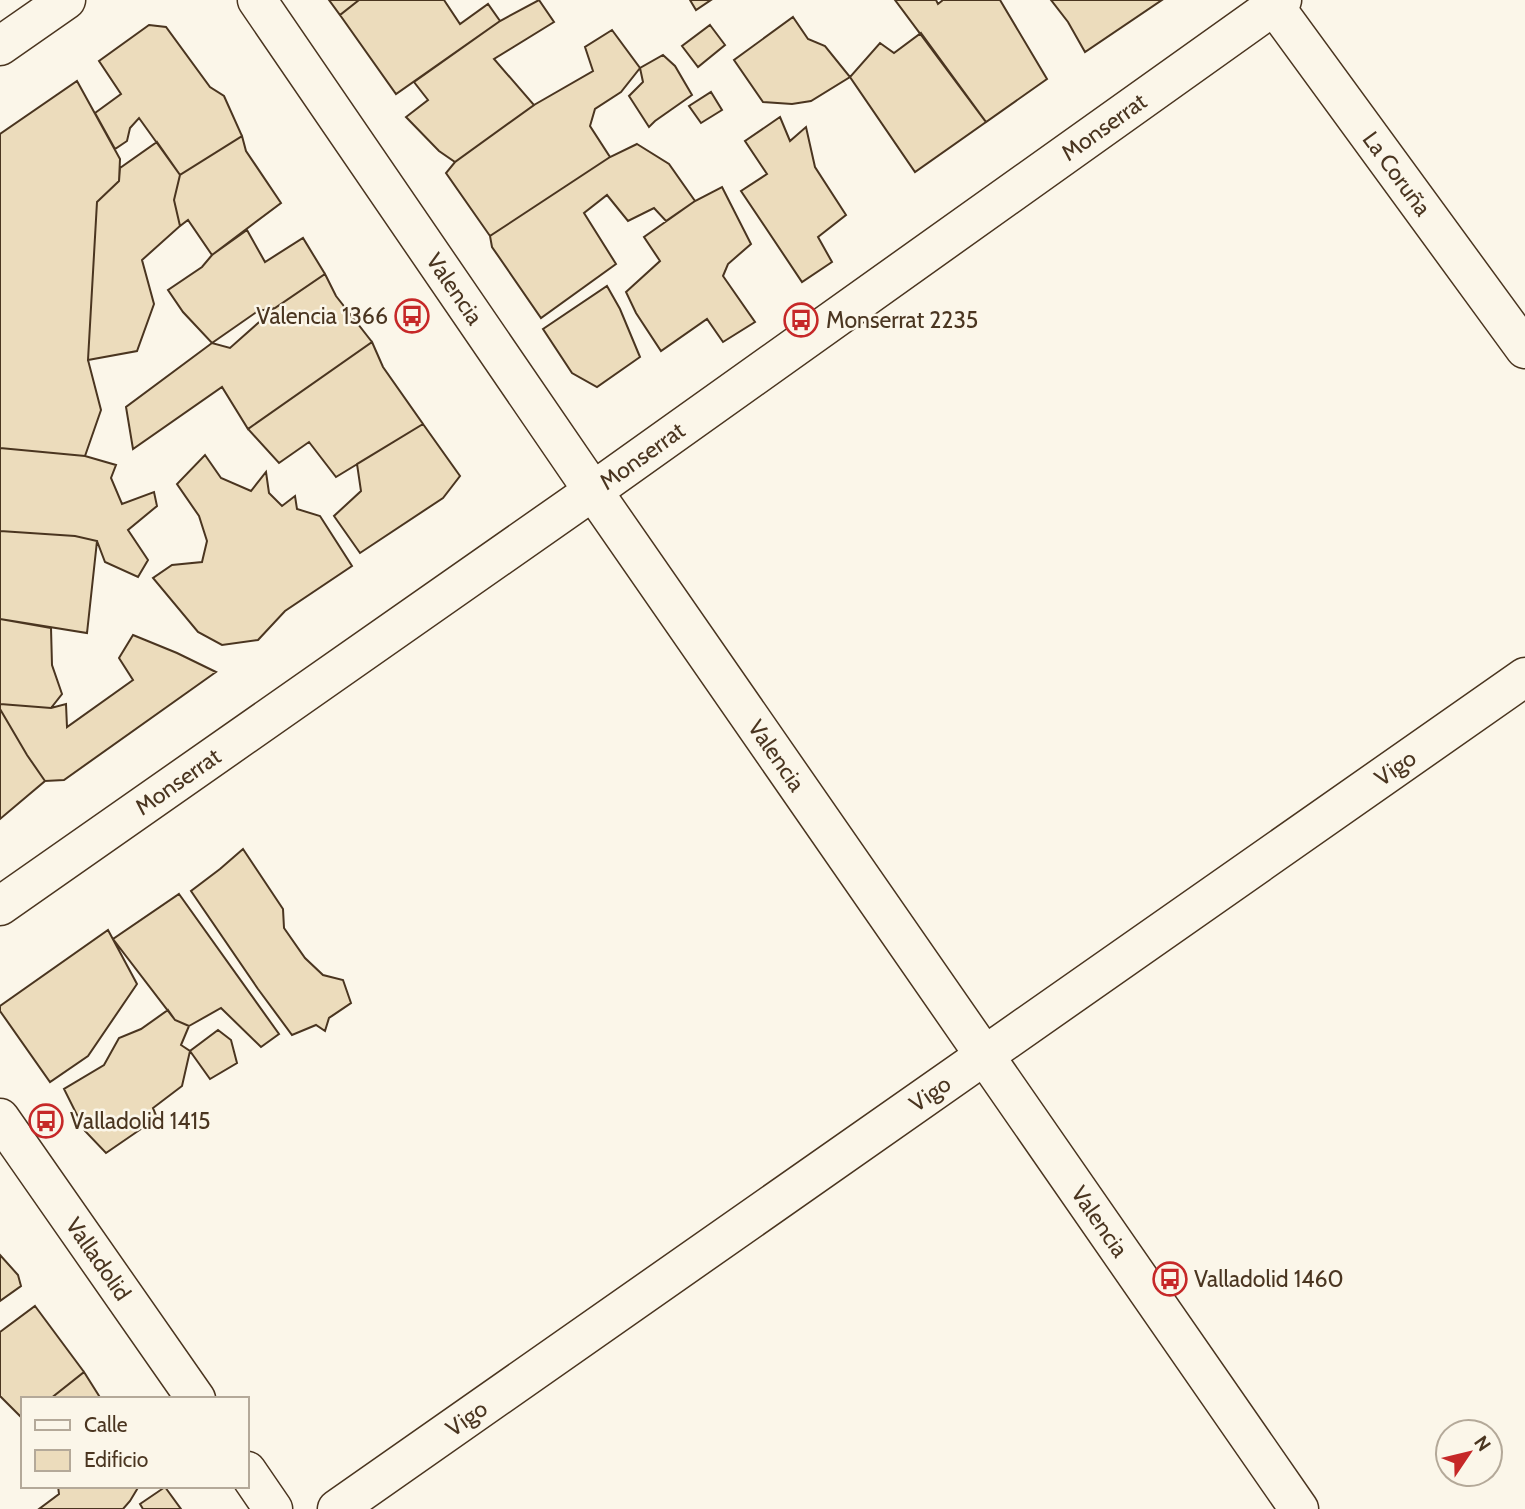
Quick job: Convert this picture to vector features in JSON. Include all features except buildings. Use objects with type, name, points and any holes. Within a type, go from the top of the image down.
[{"type":"street","points":[[0,46],[65,0]]},
{"type":"street","name":"Valencia","points":[[257,0],[593,491],[1299,1509]]},
{"type":"street","name":"Monserrat","points":[[0,906],[593,491],[1275,2]]},
{"type":"street","name":"La Coruña","points":[[1275,2],[1525,349]]},
{"type":"street","name":"Vigo","points":[[337,1509],[1525,677]]},
{"type":"street","name":"Valladolid","points":[[0,1118],[195,1397]]},
{"type":"street","points":[[248,1472],[273,1509]]},
{"type":"place","name":"Valencia 1366","points":[[412,316]]},
{"type":"place","name":"Monserrat 2235","points":[[801,320]]},
{"type":"place","name":"Valladolid 1415","points":[[46,1121]]},
{"type":"place","name":"Valladolid 1460","points":[[1170,1279]]}]
